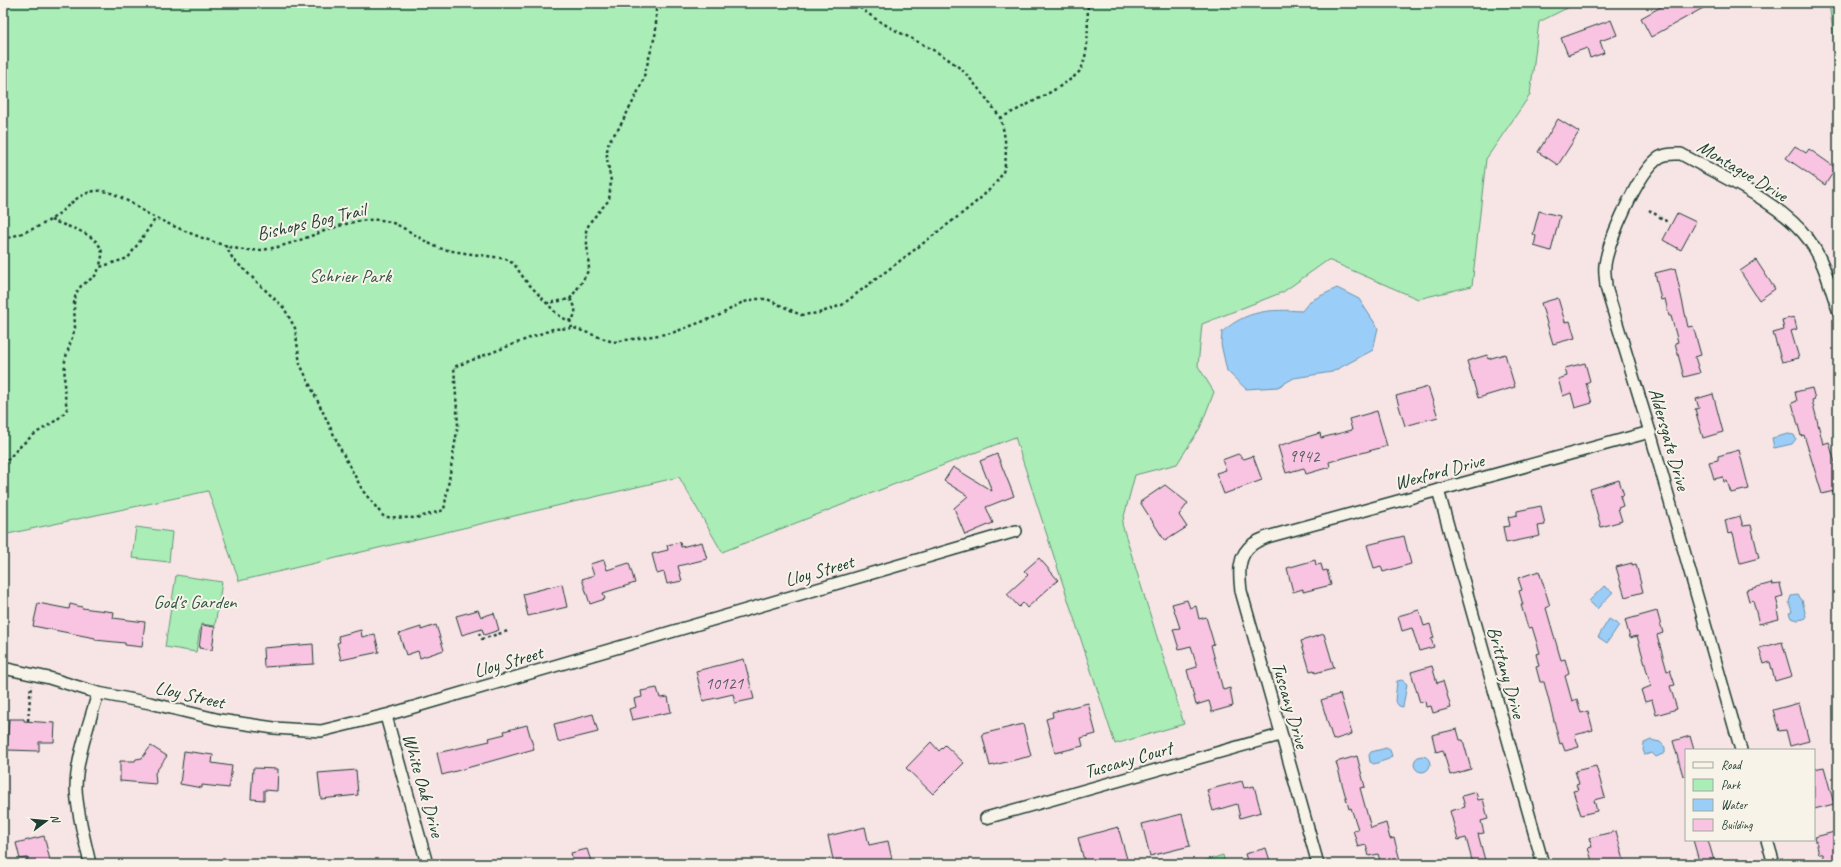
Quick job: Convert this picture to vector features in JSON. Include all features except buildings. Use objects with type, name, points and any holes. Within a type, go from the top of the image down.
[{"type":"street","name":"Montague Drive","points":[[1668,154],[1681,154],[1765,201],[1795,225],[1809,240],[1818,256],[1838,310]]},
{"type":"street","name":"Aldersgate Drive","points":[[1668,154],[1660,157],[1649,166],[1635,188],[1608,250],[1605,266],[1606,287],[1650,432],[1741,749]]},
{"type":"street","name":"Wexford Drive","points":[[1243,555],[1253,544],[1268,537],[1650,432]]},
{"type":"street","name":"Brittany Drive","points":[[1438,490],[1543,864]]},
{"type":"street","name":"Lloy Street","points":[[3,668],[32,674],[98,693],[150,703],[220,720],[274,728],[321,731],[386,716],[1016,531]]},
{"type":"street","name":"Tuscany Drive","points":[[1243,555],[1239,571],[1241,591],[1280,735],[1318,864]]},
{"type":"street","points":[[90,864],[82,828],[76,788],[82,752],[98,693]]},
{"type":"street","name":"White Oak Drive","points":[[386,716],[427,864]]},
{"type":"street","name":"Tuscany Court","points":[[986,818],[1280,735]]},
{"type":"street","points":[[1767,841],[1774,864]]},
{"type":"path","points":[[548,302],[570,299],[589,269],[586,231],[590,222],[610,200],[612,181],[607,159],[607,151],[610,141],[636,98],[643,80],[656,32],[656,3]]},
{"type":"path","points":[[225,245],[232,259],[284,308],[296,328],[300,364],[342,452],[363,491],[384,517],[416,518],[444,510],[458,425],[454,367],[553,329],[572,328],[585,331],[613,342],[672,333],[720,315],[741,303],[755,299],[767,299],[801,315],[819,313],[842,305],[965,211],[1002,174],[1006,152],[1000,118],[963,70],[917,41],[893,30],[854,3]]},
{"type":"path","points":[[1000,118],[1066,83],[1080,71],[1087,50],[1088,3]]},
{"type":"path","name":"Bishops Bog Trail","points":[[3,240],[51,220],[80,196],[96,191],[111,192],[156,218],[194,235],[235,248],[262,249],[281,245],[313,233],[360,222],[381,220],[409,231],[442,249],[506,259],[514,264],[526,280],[563,319],[570,320]]},
{"type":"path","points":[[1649,210],[1669,223]]},
{"type":"path","points":[[100,267],[128,258],[156,218]]},
{"type":"path","points":[[3,465],[19,446],[63,416],[67,409],[67,400],[64,389],[65,360],[75,328],[74,303],[76,293],[81,286],[95,276],[100,267],[102,254],[98,244],[90,235],[51,220]]},
{"type":"path","points":[[570,299],[576,310],[575,315],[570,320],[572,328]]},
{"type":"path","points":[[479,633],[482,639],[486,639],[508,631]]},
{"type":"path","points":[[28,721],[32,674]]},
{"type":"green space","name":"Schrier Park","points":[[3,3],[1577,3],[1539,22],[1530,95],[1486,159],[1472,286],[1418,299],[1328,260],[1283,292],[1202,324],[1198,366],[1214,392],[1200,428],[1177,464],[1135,475],[1122,524],[1184,724],[1115,744],[1015,437],[722,552],[679,477],[239,581],[208,491],[3,535]]},
{"type":"green space","points":[[1829,3],[1838,3],[1838,69]]},
{"type":"green space","points":[[136,527],[172,532],[169,562],[132,558]]},
{"type":"green space","name":"God's Garden","points":[[176,575],[222,582],[215,626],[201,624],[196,652],[165,647]]},
{"type":"green space","points":[[1223,855],[1225,864],[1195,864]]},
{"type":"water","points":[[1337,288],[1359,299],[1378,328],[1373,350],[1332,372],[1294,378],[1278,387],[1246,389],[1227,371],[1221,344],[1222,332],[1231,325],[1241,319],[1259,312],[1280,310],[1302,311],[1310,301]]},
{"type":"water","points":[[1788,434],[1794,435],[1796,439],[1792,444],[1774,448],[1772,438]]},
{"type":"water","points":[[1604,586],[1613,592],[1597,609],[1589,601]]},
{"type":"water","points":[[1798,595],[1802,600],[1806,616],[1804,619],[1798,620],[1791,618],[1789,613],[1792,612],[1789,602],[1791,596]]},
{"type":"water","points":[[1609,619],[1619,625],[1607,643],[1598,637]]},
{"type":"water","points":[[1402,680],[1407,684],[1403,707],[1399,706],[1395,701],[1397,681]]},
{"type":"water","points":[[1651,740],[1660,742],[1665,747],[1665,753],[1656,757],[1652,753],[1645,755],[1643,750],[1644,743]]},
{"type":"water","points":[[1386,748],[1390,750],[1392,756],[1389,759],[1374,764],[1370,762],[1369,755],[1371,752]]},
{"type":"water","points":[[1422,756],[1429,761],[1430,764],[1425,771],[1422,772],[1415,767],[1414,764],[1419,757]]}]
